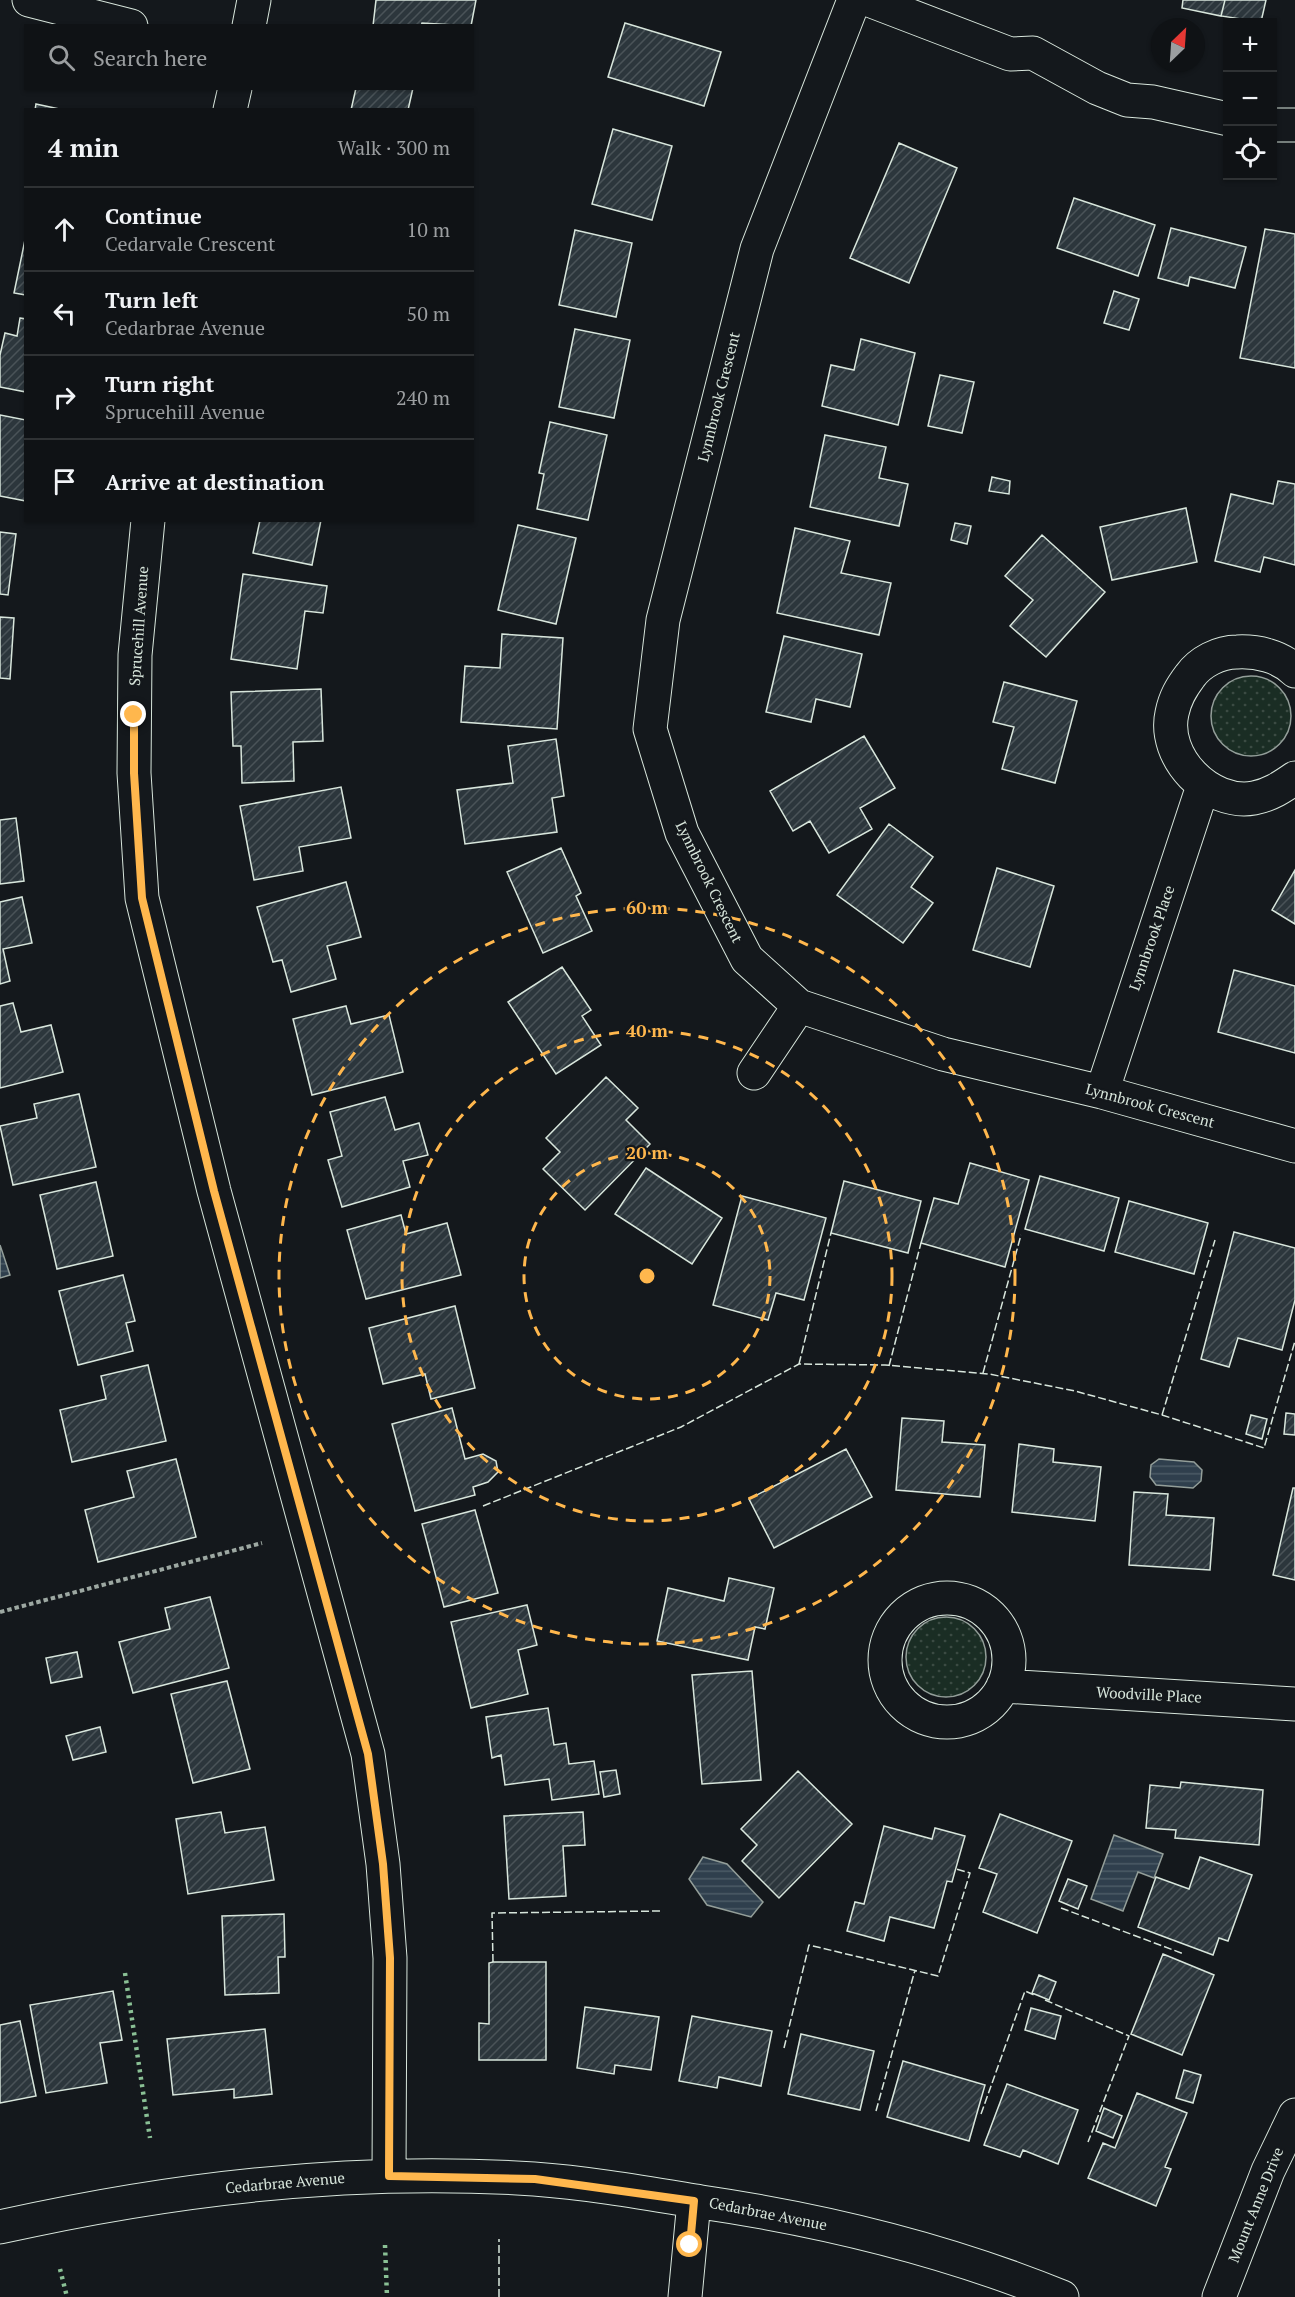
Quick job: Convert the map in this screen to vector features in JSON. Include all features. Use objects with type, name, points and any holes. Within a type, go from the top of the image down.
[{"type":"street","points":[[29,0],[123,24]]},
{"type":"street","points":[[249,24],[254,0]]},
{"type":"street","name":"Lynnbrook Crescent","points":[[854,0],[757,249],[663,620],[650,729],[682,833],[747,959],[799,1006],[943,1054],[1102,1092],[1295,1146]]},
{"type":"street","points":[[869,0],[1010,54],[1033,53],[1097,88],[1127,100],[1153,102],[1223,118]]},
{"type":"street","points":[[230,108],[235,90]]},
{"type":"street","points":[[1277,125],[1295,125]]},
{"type":"street","name":"Sprucehill Avenue","points":[[148,522],[135,655],[134,773],[142,898],[214,1191],[368,1754],[383,1864],[390,1958],[389,2176]]},
{"type":"street","points":[[1295,671],[1288,664],[1255,651],[1229,652],[1206,661],[1195,670],[1179,690],[1171,714],[1172,738],[1181,762],[1203,786],[1227,796],[1253,798],[1276,791],[1295,778]]},
{"type":"street","name":"Lynnbrook Place","points":[[1102,1092],[1203,786]]},
{"type":"street","points":[[754,1073],[799,1006]]},
{"type":"street","name":"Woodville Place","points":[[1003,1686],[1295,1704]]},
{"type":"street","name":"Mount Anne Drive","points":[[1219,2297],[1268,2171],[1295,2115]]},
{"type":"street","name":"Cedarbrae Avenue","points":[[0,2227],[119,2203],[272,2183],[389,2176],[535,2179],[747,2209],[884,2238],[973,2265],[1062,2297]]},
{"type":"street","points":[[686,2297],[694,2201]]},
{"type":"path","points":[[0,1612],[262,1543]]},
{"type":"green space","points":[[1251,676],[1266,679],[1279,688],[1288,701],[1291,716],[1288,731],[1279,744],[1266,753],[1251,756],[1236,753],[1223,744],[1214,731],[1211,716],[1214,701],[1223,688],[1236,679]]},
{"type":"green space","points":[[946,1617],[961,1620],[974,1629],[983,1642],[986,1657],[983,1672],[974,1685],[961,1694],[946,1697],[931,1694],[918,1685],[909,1672],[906,1657],[909,1642],[918,1629],[931,1620]]},
{"type":"water","points":[[0,1245],[10,1275],[0,1278]]},
{"type":"water","points":[[1159,1459],[1194,1462],[1202,1470],[1201,1481],[1193,1488],[1156,1485],[1150,1477],[1151,1465]]},
{"type":"water","points":[[1114,1835],[1163,1854],[1154,1878],[1138,1872],[1123,1911],[1091,1899]]},
{"type":"water","points":[[703,1857],[727,1864],[763,1902],[751,1917],[707,1905],[689,1879]]},
{"type":"building","points":[[376,0],[476,0],[471,24],[373,24]]},
{"type":"building","points":[[1183,0],[1225,0],[1221,16],[1182,8]]},
{"type":"building","points":[[1225,0],[1266,0],[1262,18],[1221,16]]},
{"type":"building","points":[[625,23],[721,52],[704,106],[608,77]]},
{"type":"building","points":[[356,90],[413,90],[408,108],[351,108]]},
{"type":"building","points":[[36,104],[55,108],[35,108]]},
{"type":"building","points":[[613,129],[672,146],[652,220],[592,204]]},
{"type":"building","points":[[899,143],[957,168],[909,283],[850,258]]},
{"type":"building","points":[[1074,198],[1155,225],[1138,276],[1057,248]]},
{"type":"building","points":[[1171,228],[1246,247],[1235,288],[1190,277],[1188,286],[1158,278]]},
{"type":"building","points":[[1265,229],[1295,234],[1295,368],[1240,358]]},
{"type":"building","points":[[575,230],[632,243],[616,317],[559,305]]},
{"type":"building","points":[[24,245],[24,295],[14,293]]},
{"type":"building","points":[[1114,291],[1139,299],[1129,330],[1104,323]]},
{"type":"building","points":[[20,318],[24,319],[24,392],[0,387],[0,355],[5,333],[17,336]]},
{"type":"building","points":[[575,329],[630,340],[614,418],[559,407]]},
{"type":"building","points":[[861,339],[915,353],[898,425],[822,406],[831,365],[854,370]]},
{"type":"building","points":[[940,375],[974,382],[962,433],[928,426]]},
{"type":"building","points":[[0,415],[24,420],[24,501],[0,496]]},
{"type":"building","points":[[550,422],[607,435],[588,520],[537,509],[544,474],[539,473]]},
{"type":"building","points":[[825,435],[886,447],[879,478],[908,484],[899,526],[810,507]]},
{"type":"building","points":[[992,477],[1010,481],[1009,494],[989,491]]},
{"type":"building","points":[[1278,481],[1295,484],[1295,565],[1264,557],[1260,572],[1215,561],[1231,494],[1273,504]]},
{"type":"building","points":[[1186,508],[1197,562],[1112,580],[1100,527]]},
{"type":"building","points":[[260,522],[321,522],[312,565],[253,553]]},
{"type":"building","points":[[955,523],[971,526],[967,544],[951,540]]},
{"type":"building","points":[[518,525],[576,538],[556,624],[498,610]]},
{"type":"building","points":[[795,528],[850,541],[841,573],[891,583],[879,635],[777,613]]},
{"type":"building","points":[[0,532],[16,534],[8,595],[0,594]]},
{"type":"building","points":[[1042,535],[1105,592],[1046,657],[1010,626],[1033,600],[1005,576]]},
{"type":"building","points":[[243,574],[327,586],[323,613],[305,611],[297,669],[231,659]]},
{"type":"building","points":[[0,617],[14,618],[10,679],[0,678]]},
{"type":"building","points":[[502,634],[563,638],[557,729],[461,722],[465,666],[500,668]]},
{"type":"building","points":[[784,636],[862,654],[850,707],[816,699],[811,722],[766,712]]},
{"type":"building","points":[[1004,682],[1077,701],[1055,783],[1002,769],[1014,727],[993,722]]},
{"type":"building","points":[[321,689],[323,741],[293,742],[294,781],[242,783],[241,746],[233,746],[231,692]]},
{"type":"building","points":[[864,736],[895,788],[860,808],[872,829],[829,853],[810,821],[793,831],[770,791]]},
{"type":"building","points":[[556,739],[564,796],[552,798],[557,832],[465,844],[457,790],[513,783],[508,746]]},
{"type":"building","points":[[341,787],[351,838],[299,847],[303,871],[254,880],[240,806]]},
{"type":"building","points":[[16,818],[24,881],[0,884],[0,820]]},
{"type":"building","points":[[889,824],[933,857],[911,887],[933,903],[903,943],[837,895]]},
{"type":"building","points":[[561,848],[581,893],[576,896],[592,931],[543,953],[507,872]]},
{"type":"building","points":[[997,868],[1054,886],[1030,967],[973,950]]},
{"type":"building","points":[[1295,870],[1295,924],[1272,910]]},
{"type":"building","points":[[346,882],[361,937],[327,946],[336,979],[291,992],[282,960],[273,962],[257,907]]},
{"type":"building","points":[[22,897],[32,943],[3,949],[10,981],[0,984],[0,902]]},
{"type":"building","points":[[562,967],[591,1010],[582,1016],[601,1045],[556,1074],[508,1002]]},
{"type":"building","points":[[1234,970],[1295,986],[1295,1053],[1218,1032]]},
{"type":"building","points":[[13,1003],[21,1032],[51,1025],[63,1072],[0,1088],[0,1006]]},
{"type":"building","points":[[346,1006],[351,1024],[389,1015],[403,1072],[312,1095],[293,1019]]},
{"type":"building","points":[[606,1077],[638,1108],[626,1120],[650,1144],[585,1210],[543,1169],[560,1152],[546,1138]]},
{"type":"building","points":[[79,1094],[96,1167],[13,1185],[0,1126],[37,1118],[34,1104]]},
{"type":"building","points":[[385,1097],[395,1130],[419,1123],[428,1155],[403,1161],[410,1187],[342,1207],[328,1160],[342,1156],[330,1112]]},
{"type":"building","points":[[970,1163],[1029,1180],[1005,1267],[921,1243],[934,1198],[958,1204]]},
{"type":"building","points":[[646,1168],[722,1218],[692,1264],[615,1214]]},
{"type":"building","points":[[1040,1176],[1119,1198],[1104,1251],[1025,1229]]},
{"type":"building","points":[[844,1181],[921,1201],[908,1253],[831,1233]]},
{"type":"building","points":[[96,1182],[113,1256],[57,1269],[40,1195]]},
{"type":"building","points":[[742,1196],[826,1218],[804,1300],[776,1293],[768,1320],[713,1305]]},
{"type":"building","points":[[1129,1201],[1208,1223],[1194,1274],[1115,1252]]},
{"type":"building","points":[[401,1215],[406,1234],[447,1223],[461,1275],[366,1299],[347,1230]]},
{"type":"building","points":[[1234,1232],[1295,1248],[1295,1300],[1282,1350],[1238,1338],[1229,1367],[1201,1359]]},
{"type":"building","points":[[123,1275],[135,1321],[126,1323],[133,1351],[78,1365],[59,1291]]},
{"type":"building","points":[[455,1306],[475,1388],[431,1399],[425,1374],[383,1384],[369,1328]]},
{"type":"building","points":[[148,1365],[166,1441],[72,1462],[60,1410],[106,1399],[101,1376]]},
{"type":"building","points":[[452,1408],[465,1459],[483,1454],[496,1461],[498,1472],[488,1482],[473,1487],[475,1495],[415,1511],[392,1424]]},
{"type":"building","points":[[1286,1413],[1295,1414],[1295,1435],[1284,1434]]},
{"type":"building","points":[[1251,1415],[1267,1419],[1262,1439],[1246,1434]]},
{"type":"building","points":[[902,1418],[944,1421],[942,1442],[985,1445],[980,1497],[896,1490]]},
{"type":"building","points":[[1019,1444],[1054,1449],[1053,1462],[1101,1467],[1095,1521],[1012,1512]]},
{"type":"building","points":[[846,1449],[872,1497],[774,1548],[749,1499]]},
{"type":"building","points":[[176,1459],[196,1537],[98,1562],[85,1510],[134,1497],[127,1471]]},
{"type":"building","points":[[1293,1488],[1295,1488],[1295,1580],[1273,1575]]},
{"type":"building","points":[[1134,1492],[1168,1494],[1166,1515],[1214,1518],[1210,1570],[1129,1565]]},
{"type":"building","points":[[475,1510],[498,1593],[444,1607],[422,1524]]},
{"type":"building","points":[[729,1578],[774,1588],[765,1629],[755,1627],[748,1660],[657,1641],[668,1588],[724,1601]]},
{"type":"building","points":[[210,1597],[229,1668],[133,1693],[119,1642],[170,1629],[165,1608]]},
{"type":"building","points":[[527,1605],[537,1645],[518,1650],[528,1694],[471,1708],[451,1622]]},
{"type":"building","points":[[77,1652],[82,1677],[51,1683],[46,1658]]},
{"type":"building","points":[[752,1671],[761,1780],[702,1784],[692,1675]]},
{"type":"building","points":[[227,1681],[250,1769],[193,1783],[171,1694]]},
{"type":"building","points":[[548,1708],[554,1745],[566,1743],[569,1764],[594,1761],[599,1794],[552,1800],[549,1779],[505,1785],[501,1755],[492,1758],[486,1717]]},
{"type":"building","points":[[100,1727],[106,1752],[73,1760],[66,1736]]},
{"type":"building","points":[[616,1770],[620,1794],[604,1797],[600,1772]]},
{"type":"building","points":[[798,1771],[852,1824],[779,1898],[742,1861],[757,1845],[741,1829]]},
{"type":"building","points":[[1181,1782],[1263,1790],[1259,1845],[1175,1838],[1176,1830],[1146,1828],[1150,1785],[1180,1788]]},
{"type":"building","points":[[221,1812],[225,1833],[265,1827],[274,1880],[188,1894],[176,1819]]},
{"type":"building","points":[[583,1812],[585,1845],[563,1846],[566,1896],[509,1899],[504,1816]]},
{"type":"building","points":[[1000,1814],[1072,1841],[1037,1933],[983,1912],[997,1874],[979,1868]]},
{"type":"building","points":[[884,1826],[932,1839],[935,1828],[965,1836],[952,1882],[947,1881],[934,1928],[890,1917],[884,1941],[847,1931],[855,1902],[864,1904]]},
{"type":"building","points":[[1200,1857],[1252,1875],[1228,1941],[1219,1938],[1213,1955],[1138,1927],[1156,1877],[1189,1889]]},
{"type":"building","points":[[1068,1879],[1087,1886],[1078,1909],[1059,1901]]},
{"type":"building","points":[[284,1914],[285,1957],[278,1957],[279,1993],[225,1995],[222,1916]]},
{"type":"building","points":[[1163,1954],[1214,1975],[1182,2055],[1131,2034]]},
{"type":"building","points":[[546,1962],[546,2060],[479,2060],[479,2023],[489,2024],[489,1963]]},
{"type":"building","points":[[1039,1975],[1056,1982],[1049,2000],[1032,1993]]},
{"type":"building","points":[[113,1991],[122,2040],[100,2043],[107,2083],[46,2093],[30,2005]]},
{"type":"building","points":[[585,2007],[659,2017],[651,2070],[615,2065],[614,2074],[577,2068]]},
{"type":"building","points":[[1031,2008],[1061,2016],[1055,2039],[1025,2030]]},
{"type":"building","points":[[692,2016],[772,2031],[761,2086],[719,2077],[717,2088],[679,2081]]},
{"type":"building","points":[[20,2021],[36,2096],[0,2103],[0,2025]]},
{"type":"building","points":[[265,2029],[272,2094],[234,2098],[234,2089],[173,2095],[167,2039]]},
{"type":"building","points":[[801,2034],[874,2051],[860,2110],[788,2094]]},
{"type":"building","points":[[903,2061],[985,2085],[969,2141],[887,2117]]},
{"type":"building","points":[[1184,2070],[1201,2075],[1193,2103],[1176,2098]]},
{"type":"building","points":[[1007,2084],[1078,2110],[1058,2164],[1023,2150],[1020,2157],[984,2145]]},
{"type":"building","points":[[1137,2093],[1187,2113],[1165,2167],[1171,2169],[1156,2206],[1088,2178],[1103,2143],[1115,2148]]},
{"type":"building","points":[[1104,2108],[1122,2116],[1113,2138],[1096,2131]]},
{"type":"hedge","points":[[125,1973],[150,2138]]},
{"type":"hedge","points":[[385,2245],[387,2297]]},
{"type":"hedge","points":[[60,2269],[67,2297]]},
{"type":"fence","points":[[799,1364],[831,1233]]},
{"type":"fence","points":[[983,1373],[1021,1235]]},
{"type":"fence","points":[[1162,1415],[1215,1240]]},
{"type":"fence","points":[[889,1366],[921,1243]]},
{"type":"fence","points":[[483,1506],[681,1427],[799,1364],[885,1365],[989,1374],[1075,1391],[1162,1415],[1264,1448],[1295,1341]]},
{"type":"fence","points":[[784,2048],[809,1945],[938,1976],[970,1873],[956,1869]]},
{"type":"fence","points":[[1061,1908],[1184,1954]]},
{"type":"fence","points":[[493,1962],[492,1913],[661,1911]]},
{"type":"fence","points":[[876,2111],[915,1970]]},
{"type":"fence","points":[[981,2114],[1025,1991],[1034,1995]]},
{"type":"fence","points":[[1045,2000],[1129,2036],[1088,2142]]},
{"type":"fence","points":[[499,2239],[499,2297]]},
{"type":"route","points":[[134,715],[134,773],[142,898],[214,1191],[368,1754],[383,1864],[390,1958],[389,2176],[535,2179],[694,2201],[690,2245]]}]
